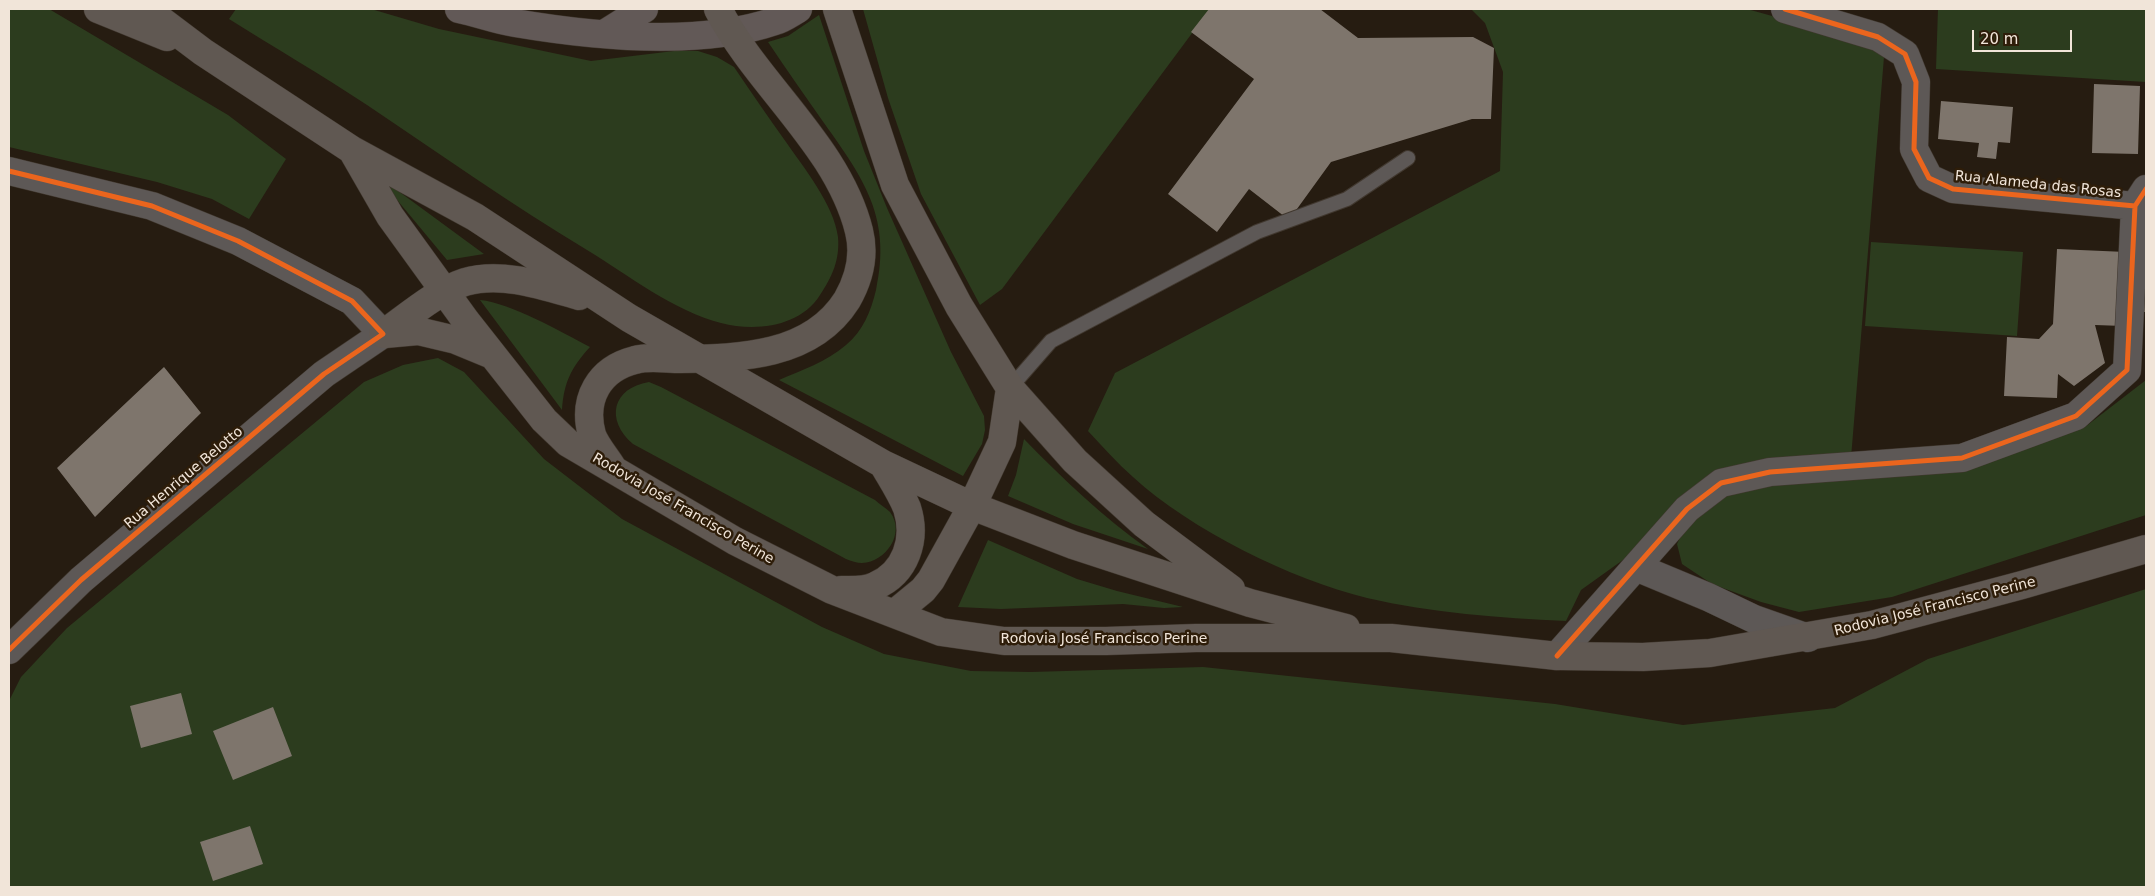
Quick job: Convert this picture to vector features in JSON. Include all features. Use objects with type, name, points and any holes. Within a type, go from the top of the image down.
[{"type":"main road","name":"Rodovia José Francisco Perine","points":[[98,9],[203,52]]},
{"type":"main road","name":"Rodovia José Francisco Perine","points":[[146,9],[203,52],[352,150],[475,216],[629,318],[883,464],[972,506],[1073,545],[1250,603],[1391,638]]},
{"type":"main road","points":[[459,9],[514,23],[604,34],[652,36],[724,20],[776,21],[798,9]]},
{"type":"main road","points":[[604,34],[644,9]]},
{"type":"main road","points":[[837,9],[895,184],[959,306],[1010,388],[1076,461],[1144,524],[1250,603]]},
{"type":"main road","points":[[613,468],[593,436],[588,414],[593,391],[610,370],[636,360],[750,356],[797,344],[825,324],[841,308],[855,286],[862,260],[860,232],[845,193],[822,154],[724,20]]},
{"type":"main road","name":"Rodovia José Francisco Perine","points":[[352,150],[390,216],[492,356],[544,420],[568,443],[735,541],[832,590],[942,632],[1004,642],[1106,642],[1196,638],[1391,638],[1557,656],[1643,657],[1710,653],[1808,638],[1872,625],[2022,585],[2146,549]]},
{"type":"main road","points":[[383,334],[445,292],[466,282],[489,279],[531,283],[604,302]]},
{"type":"main road","points":[[629,318],[696,342],[750,356]]},
{"type":"main road","points":[[383,334],[418,331],[473,345],[492,356]]},
{"type":"main road","points":[[895,613],[923,590],[931,580],[972,506],[1002,442],[1010,388]]},
{"type":"main road","points":[[832,590],[857,590],[874,587],[885,582],[904,562],[911,544],[907,509],[883,464]]},
{"type":"street","name":"Rua Alameda das Rosas","points":[[1785,9],[1878,37],[1905,54],[1916,82],[1914,150],[1928,178],[1952,189],[2141,198]]},
{"type":"street","points":[[9,171],[152,206],[238,242],[352,301],[383,334]]},
{"type":"street","points":[[1557,656],[1687,509],[1721,483],[1770,472],[1962,458],[2076,416],[2126,370],[2141,198]]},
{"type":"street","name":"Rua Henrique Belotto","points":[[9,650],[81,580],[324,374],[383,334]]},
{"type":"street","points":[[1636,567],[1708,597],[1754,619],[1808,638]]},
{"type":"lane","points":[[1010,388],[1051,341],[1257,232],[1347,199],[1408,158]]},
{"type":"green space","points":[[9,9],[49,9],[228,115],[286,159],[249,219],[212,199],[157,182],[9,147]]},
{"type":"green space","points":[[236,9],[371,9],[439,29],[591,61],[674,51],[698,51],[717,57],[734,67],[809,175],[831,212],[838,237],[838,253],[828,282],[811,306],[801,314],[789,320],[762,327],[734,326],[686,310],[652,291],[531,215],[350,94],[229,19]]},
{"type":"green space","points":[[863,9],[1210,9],[1002,289],[980,305],[921,194],[888,98]]},
{"type":"green space","points":[[1471,9],[1747,9],[1876,45],[1884,57],[1851,458],[1757,464],[1581,590],[1566,621],[1441,611],[1391,603],[1337,590],[1306,579],[1243,550],[1183,516],[1133,477],[1088,431],[1115,373],[1500,171],[1503,72],[1485,23]]},
{"type":"green space","points":[[1938,9],[2146,9],[2146,82],[1936,69]]},
{"type":"green space","points":[[819,15],[864,151],[887,208],[951,352],[984,416],[985,430],[982,444],[963,476],[779,380],[822,361],[852,339],[862,327],[872,305],[880,264],[880,241],[877,220],[871,200],[862,181],[768,42],[788,36]]},
{"type":"green space","points":[[390,185],[484,254],[447,260],[388,189]]},
{"type":"green space","points":[[1871,242],[2023,252],[2017,336],[1865,326]]},
{"type":"green space","points":[[480,300],[506,306],[521,312],[590,347],[573,369],[567,383],[562,410]]},
{"type":"green space","points":[[438,358],[464,372],[544,459],[622,519],[822,627],[884,654],[971,671],[1031,672],[1203,667],[1555,704],[1683,725],[1835,708],[1928,659],[2146,589],[2146,887],[9,887],[9,701],[21,677],[67,628],[364,382],[403,365]]},
{"type":"green space","points":[[2146,380],[2146,515],[1892,597],[1799,612],[1761,602],[1712,584],[1682,564],[1677,544],[1689,519],[1724,494],[1772,482],[1963,471],[2085,427]]},
{"type":"green space","points":[[649,382],[875,500],[890,512],[894,520],[896,529],[891,545],[879,558],[871,561],[860,563],[846,559],[633,444],[618,425],[617,406],[620,398],[627,391],[637,385]]},
{"type":"green space","points":[[1024,439],[1084,497],[1148,549],[1073,524],[1008,496],[1016,475]]},
{"type":"green space","points":[[988,540],[1077,579],[1183,607],[1164,608],[1123,604],[1001,609],[958,607]]},
{"type":"building","points":[[1209,9],[1320,9],[1358,38],[1473,37],[1494,48],[1491,119],[1472,119],[1331,162],[1289,220],[1249,189],[1217,232],[1168,194],[1254,79],[1191,32]]},
{"type":"building","points":[[2094,84],[2140,86],[2138,154],[2092,153]]},
{"type":"building","points":[[1941,101],[2013,107],[2010,143],[1998,142],[1996,159],[1977,157],[1979,143],[1938,139]]},
{"type":"building","points":[[2057,249],[2126,252],[2123,326],[2095,325],[2105,363],[2074,386],[2058,374],[2057,398],[2004,396],[2007,337],[2039,339],[2053,324]]},
{"type":"building","points":[[2140,272],[2146,273],[2146,312],[2137,312]]},
{"type":"building","points":[[164,367],[201,413],[95,517],[57,468]]},
{"type":"building","points":[[181,693],[192,734],[141,748],[130,706]]},
{"type":"building","points":[[273,707],[292,756],[233,780],[213,731]]},
{"type":"building","points":[[250,826],[263,864],[213,881],[200,842]]},
{"type":"cycle path","points":[[1785,9],[1878,37],[1905,54],[1916,82],[1914,149],[1929,178],[1953,189],[2135,206]]},
{"type":"cycle path","points":[[9,171],[152,206],[238,241],[352,301],[383,334],[324,374],[81,580],[9,650]]},
{"type":"cycle path","points":[[1557,656],[1687,509],[1721,483],[1770,472],[1962,458],[2076,416],[2127,370],[2135,206],[2146,189]]}]
